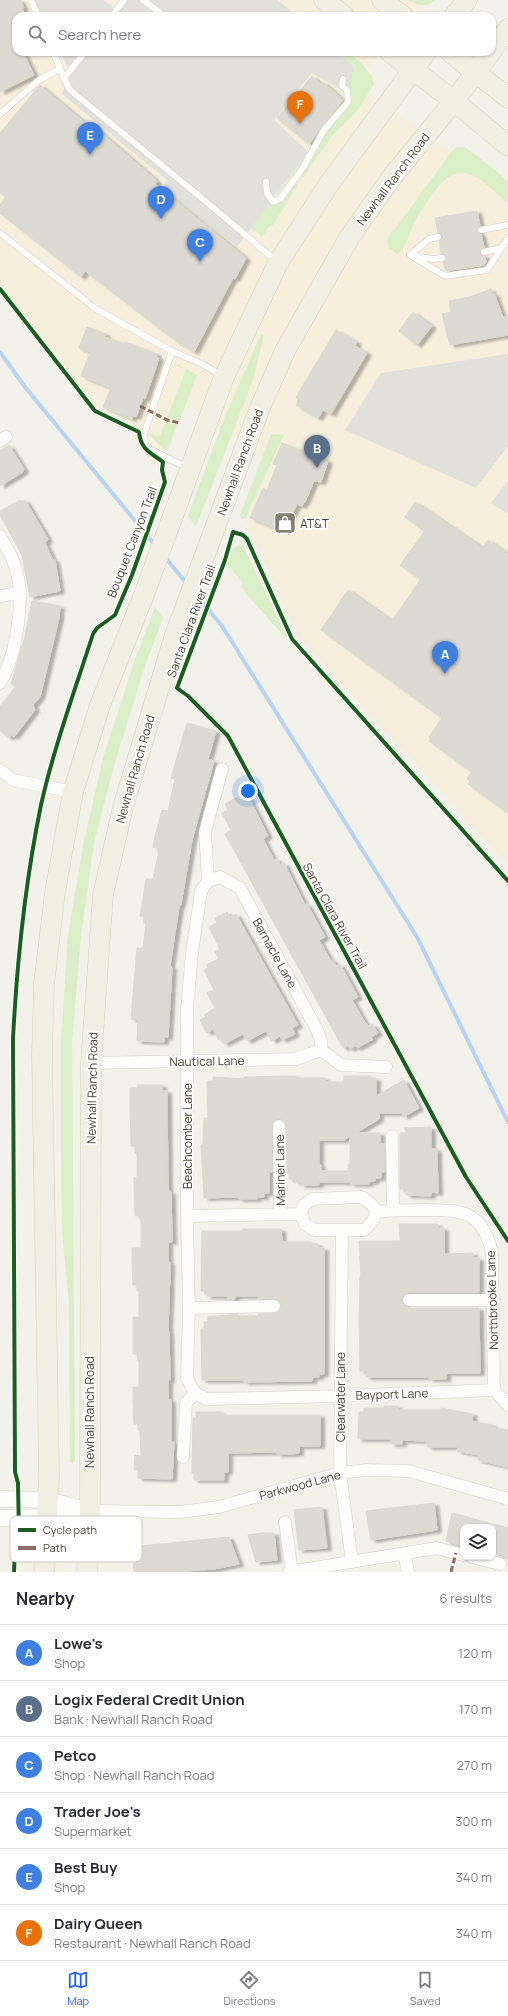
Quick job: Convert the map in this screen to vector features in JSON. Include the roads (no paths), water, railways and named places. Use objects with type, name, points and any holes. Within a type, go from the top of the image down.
[{"type":"main road","points":[[324,0],[339,12]]},
{"type":"main road","points":[[382,0],[398,12]]},
{"type":"main road","points":[[457,12],[467,0]]},
{"type":"main road","name":"Newhall Ranch Road","points":[[496,45],[508,29]]},
{"type":"main road","points":[[395,56],[454,101],[508,146]]},
{"type":"main road","points":[[48,1516],[46,1259],[42,1054],[44,984],[54,892],[73,792],[100,705],[145,592],[224,377],[278,264],[329,184],[423,56]]},
{"type":"main road","points":[[455,56],[508,98]]},
{"type":"main road","name":"Newhall Ranch Road","points":[[90,1516],[91,1063],[103,895],[123,806],[175,635],[259,410],[285,352],[349,238],[392,177],[477,72],[488,56]]},
{"type":"main road","points":[[44,1572],[45,1562]]},
{"type":"main road","name":"Newhall Ranch Road","points":[[87,1562],[87,1572]]},
{"type":"street","points":[[0,536],[14,562],[20,594],[19,626],[12,653],[0,683]]},
{"type":"street","points":[[0,596],[20,594]]},
{"type":"street","points":[[208,881],[205,832],[222,769]]},
{"type":"street","points":[[0,770],[13,780],[73,792]]},
{"type":"street","name":"Barnacle Lane","points":[[208,881],[220,877],[240,888],[316,1028],[322,1040],[321,1050]]},
{"type":"street","name":"Beachcomber Lane","points":[[195,1393],[187,1378],[189,1308],[187,1216],[187,1008],[192,953],[201,891],[208,881]]},
{"type":"street","points":[[321,1050],[341,1065],[386,1067]]},
{"type":"street","name":"Nautical Lane","points":[[91,1063],[296,1059],[321,1050]]},
{"type":"street","name":"Mariner Lane","points":[[280,1126],[280,1214]]},
{"type":"street","points":[[392,1136],[394,1210]]},
{"type":"street","points":[[361,1197],[370,1202],[376,1212],[374,1221],[364,1230],[342,1231],[315,1230],[305,1224],[301,1214],[304,1205],[312,1199],[361,1197]]},
{"type":"street","name":"Northbrooke Lane","points":[[376,1212],[394,1210],[453,1210],[466,1214],[478,1222],[488,1236],[492,1252],[494,1300],[494,1390]]},
{"type":"street","points":[[187,1216],[301,1214]]},
{"type":"street","name":"Clearwater Lane","points":[[342,1231],[340,1473],[352,1562]]},
{"type":"street","points":[[409,1300],[494,1300]]},
{"type":"street","points":[[189,1308],[274,1306]]},
{"type":"street","points":[[494,1390],[508,1405]]},
{"type":"street","name":"Bayport Lane","points":[[195,1393],[206,1399],[494,1390]]},
{"type":"street","points":[[182,1457],[186,1403],[195,1393]]},
{"type":"street","name":"Parkwood Lane","points":[[90,1511],[180,1512],[219,1507],[340,1473],[366,1470],[409,1471],[508,1499]]},
{"type":"street","points":[[0,1500],[48,1508],[90,1511]]},
{"type":"street","points":[[0,1518],[48,1508]]},
{"type":"street","points":[[285,1522],[290,1572],[437,1548],[460,1554]]},
{"type":"street","points":[[404,1553],[408,1572]]},
{"type":"street","points":[[484,1560],[500,1564]]},
{"type":"lane","points":[[31,0],[36,12]]},
{"type":"lane","points":[[115,12],[125,0]]},
{"type":"lane","points":[[143,0],[159,12]]},
{"type":"lane","points":[[55,56],[70,90],[204,200],[278,264]]},
{"type":"lane","points":[[64,78],[81,56]]},
{"type":"lane","points":[[0,114],[39,80],[60,69]]},
{"type":"lane","points":[[266,182],[266,193],[273,202],[280,199],[304,168],[324,130],[348,102],[347,90],[342,86],[343,79]]},
{"type":"lane","points":[[481,230],[508,225]]},
{"type":"lane","points":[[0,233],[96,309],[172,351],[204,365],[224,377]]},
{"type":"lane","points":[[410,255],[429,239],[438,237]]},
{"type":"lane","points":[[410,255],[444,276],[487,270],[508,238]]},
{"type":"lane","points":[[484,252],[501,248]]},
{"type":"lane","points":[[410,255],[433,259],[442,258]]},
{"type":"lane","points":[[172,351],[144,434],[145,444],[149,449],[189,469]]},
{"type":"waterway","points":[[0,352],[25,387],[155,545]]},
{"type":"waterway","points":[[164,556],[187,584]]},
{"type":"waterway","points":[[196,595],[222,626],[417,937],[508,1122]]},
{"type":"place","name":"Dairy Queen","points":[[300,124]]},
{"type":"place","name":"Best Buy","points":[[90,155]]},
{"type":"place","name":"Trader Joe's","points":[[161,219]]},
{"type":"place","name":"Petco","points":[[200,262]]},
{"type":"place","name":"Logix Federal Credit Union","points":[[317,468]]},
{"type":"place","name":"AT&T","points":[[285,523]]},
{"type":"place","name":"Lowe's","points":[[445,674]]}]
